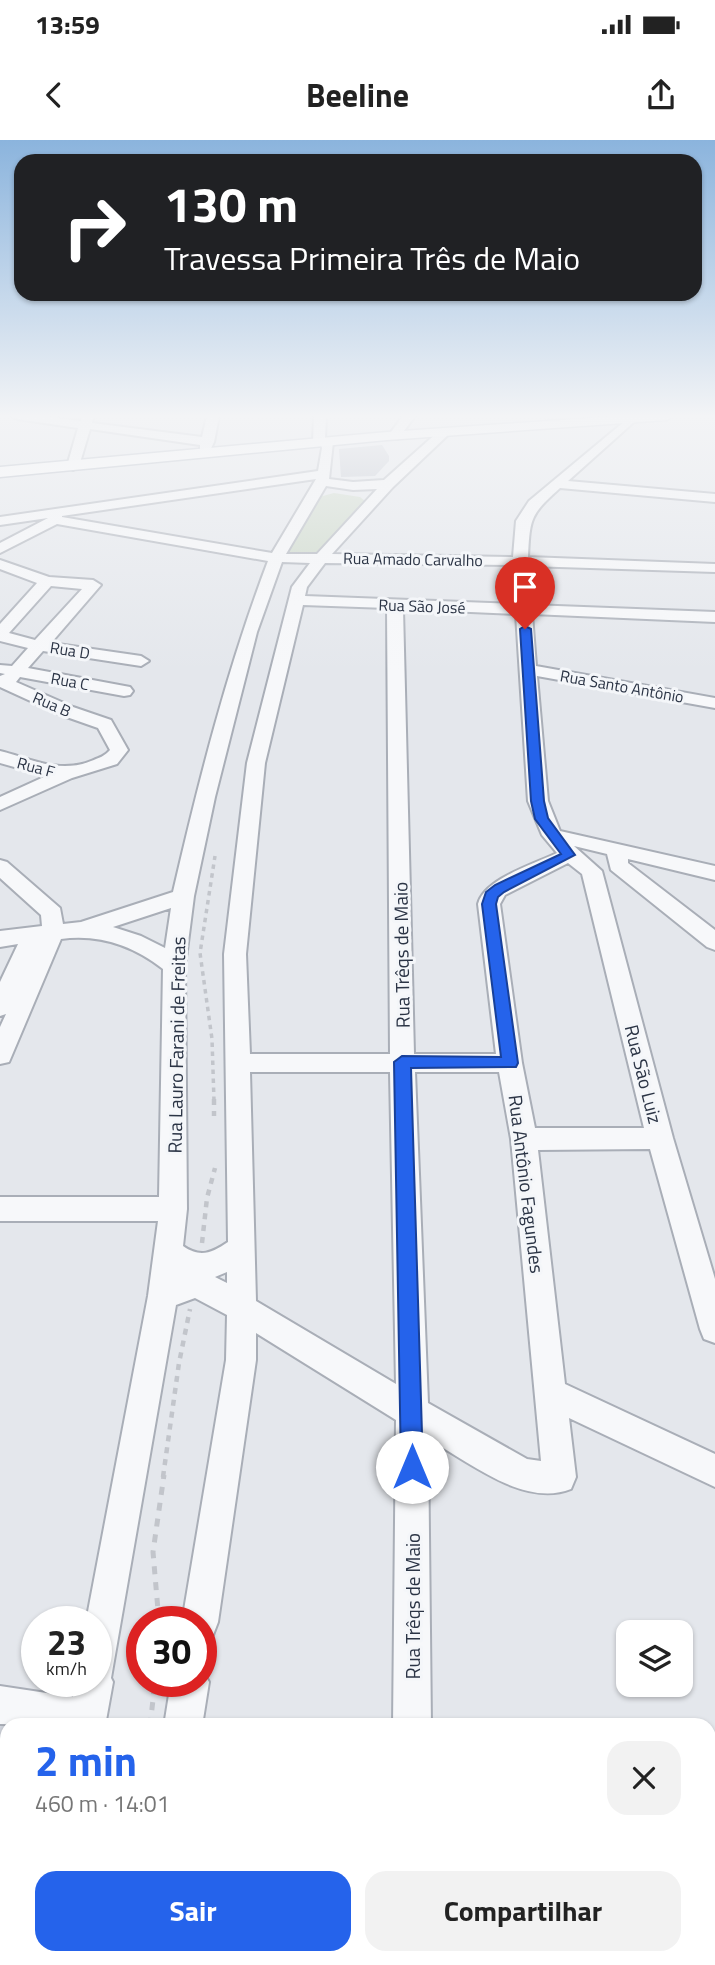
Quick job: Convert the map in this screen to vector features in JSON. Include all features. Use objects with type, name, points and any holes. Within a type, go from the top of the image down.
[{"type":"street","points":[[0,520],[174,501]]},
{"type":"street","name":"Rua Lauro Farani de Freitas","points":[[107,1606],[169,1251],[173,1209],[174,966],[183,896],[233,687],[276,558],[309,501]]},
{"type":"street","points":[[203,1606],[241,1360],[242,1248],[235,954],[256,763],[300,587],[322,557],[373,501]]},
{"type":"street","points":[[536,501],[523,521],[520,561],[538,801],[542,819],[560,845],[592,871],[617,857]]},
{"type":"street","points":[[0,549],[55,516]]},
{"type":"street","name":"Rua Amado Carvalho","points":[[55,516],[276,558],[520,561],[715,568]]},
{"type":"street","points":[[0,564],[47,581],[93,585],[40,646],[6,676]]},
{"type":"street","points":[[0,636],[47,581]]},
{"type":"street","name":"Rua São José","points":[[297,600],[715,617]]},
{"type":"street","name":"Rua Trêqs de Maio","points":[[395,605],[416,1718]]},
{"type":"street","name":"Rua D","points":[[0,636],[40,646],[141,661]]},
{"type":"street","name":"Rua Santo Antônio","points":[[529,670],[715,703]]},
{"type":"street","name":"Rua C","points":[[6,676],[124,691]]},
{"type":"street","name":"Rua B","points":[[6,676],[67,711],[105,724]]},
{"type":"street","name":"Rua F","points":[[0,757],[64,775],[87,771],[118,754],[119,750],[105,724]]},
{"type":"street","points":[[0,804],[64,775]]},
{"type":"street","points":[[560,845],[715,873]]},
{"type":"street","name":"Rua Antônio Fagundes","points":[[412,1412],[522,1474],[538,1478],[559,1477],[524,1139],[510,1063],[489,904],[491,895],[560,845]]},
{"type":"street","points":[[617,857],[715,942]]},
{"type":"street","points":[[0,867],[52,914],[0,1055]]},
{"type":"street","name":"Rua São Luiz","points":[[592,871],[660,1138],[715,1329]]},
{"type":"street","points":[[0,939],[83,929],[183,896]]},
{"type":"street","points":[[83,929],[125,936],[155,950],[174,966]]},
{"type":"street","points":[[0,1007],[43,934]]},
{"type":"street","points":[[237,1063],[510,1063]]},
{"type":"street","points":[[524,1139],[660,1138]]},
{"type":"street","points":[[0,1209],[173,1209]]},
{"type":"street","points":[[169,1251],[184,1264],[198,1267],[220,1264],[242,1248]]},
{"type":"street","points":[[163,1296],[195,1285],[223,1294],[242,1310],[412,1412]]},
{"type":"street","points":[[551,1393],[715,1471]]},
{"type":"street","points":[[88,1718],[91,1697]]},
{"type":"street","points":[[184,1718],[188,1697]]},
{"type":"street","points":[[0,1704],[68,1718]]},
{"type":"path","points":[[151,1718],[153,1697]]},
{"type":"green space","points":[[316,501],[365,501],[315,556],[292,557],[284,553]]},
{"type":"route","points":[[412,1467],[402,1062],[510,1063],[489,919],[491,895],[569,855],[542,819],[538,801],[525,629]]}]
